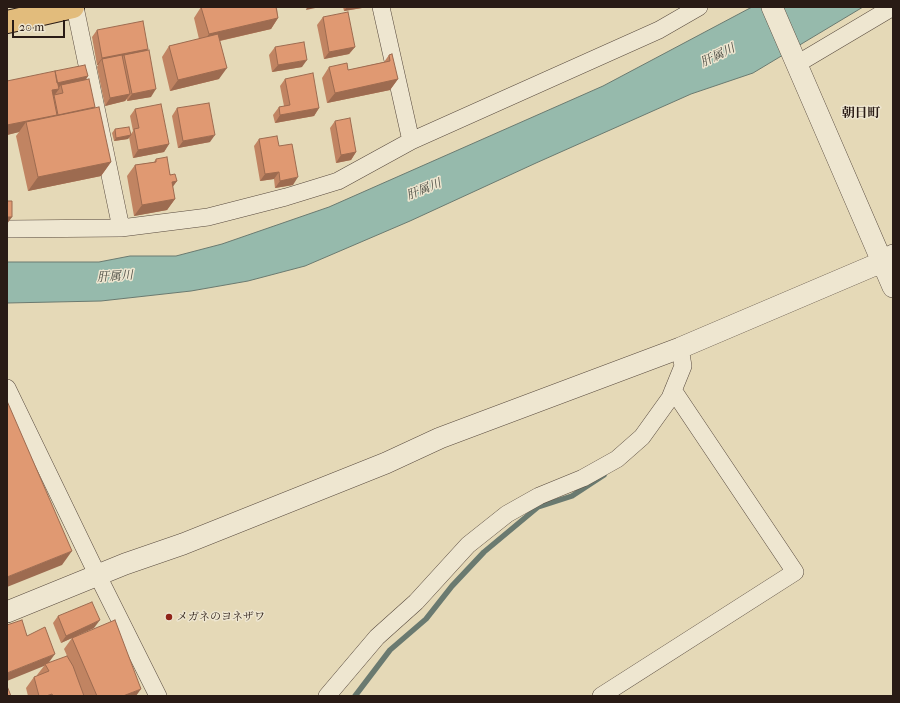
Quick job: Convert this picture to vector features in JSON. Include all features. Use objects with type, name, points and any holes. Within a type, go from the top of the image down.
[{"type":"main road","points":[[7,22],[74,7]]},
{"type":"street","points":[[74,7],[121,228]]},
{"type":"street","points":[[381,7],[411,141]]},
{"type":"street","points":[[7,229],[121,228],[208,217],[286,197],[338,181],[411,141],[659,30],[699,7]]},
{"type":"street","points":[[772,7],[794,58],[888,259],[893,287]]},
{"type":"street","points":[[794,58],[893,7]]},
{"type":"street","points":[[7,612],[386,464],[440,438],[680,348],[888,259]]},
{"type":"street","points":[[327,696],[377,637],[416,602],[468,546],[507,514],[539,496],[583,478],[617,459],[642,437],[670,398],[683,366],[680,348]]},
{"type":"street","points":[[7,388],[158,696]]},
{"type":"street","points":[[600,696],[795,572],[673,390]]},
{"type":"water","name":"肝属川","points":[[752,7],[863,7],[753,73],[691,94],[410,221],[305,266],[248,281],[191,291],[101,301],[7,303],[7,262],[99,262],[130,256],[176,256],[222,244],[329,207],[603,86]]},
{"type":"building","points":[[201,7],[276,7],[278,18],[209,34]]},
{"type":"building","points":[[348,12],[355,47],[329,52],[323,17]]},
{"type":"building","points":[[143,21],[148,49],[102,58],[97,30]]},
{"type":"building","points":[[218,34],[227,68],[178,80],[169,46]]},
{"type":"building","points":[[304,42],[307,60],[278,65],[275,47]]},
{"type":"building","points":[[149,50],[156,89],[132,94],[124,55]]},
{"type":"building","points":[[392,54],[398,79],[335,93],[329,67],[347,63],[348,70],[390,61],[389,55]]},
{"type":"building","points":[[122,55],[130,94],[110,98],[102,59]]},
{"type":"building","points":[[85,65],[88,76],[57,83],[55,71]]},
{"type":"building","points":[[55,71],[59,89],[52,90],[57,115],[7,125],[7,81]]},
{"type":"building","points":[[313,73],[319,108],[280,115],[279,107],[290,105],[285,79]]},
{"type":"building","points":[[89,79],[95,107],[58,115],[54,95],[63,93],[61,85]]},
{"type":"building","points":[[209,103],[215,135],[183,141],[177,108]]},
{"type":"building","points":[[161,104],[169,144],[138,150],[134,129],[139,128],[135,109]]},
{"type":"building","points":[[99,107],[111,162],[38,177],[26,122]]},
{"type":"building","points":[[350,118],[356,152],[341,155],[335,121]]},
{"type":"building","points":[[129,127],[131,135],[116,138],[115,129]]},
{"type":"building","points":[[277,136],[279,146],[292,144],[298,177],[280,181],[279,172],[265,174],[259,139]]},
{"type":"building","points":[[167,157],[170,175],[175,174],[177,181],[172,182],[175,199],[142,205],[135,165],[156,162],[156,159]]},
{"type":"building","points":[[7,201],[12,201],[12,217],[7,217]]},
{"type":"building","points":[[7,401],[72,551],[7,577]]},
{"type":"building","points":[[92,602],[100,620],[66,636],[58,616]]},
{"type":"building","points":[[22,620],[27,636],[45,627],[55,654],[7,673],[7,625]]},
{"type":"building","points":[[115,620],[141,689],[123,696],[97,696],[72,638]]},
{"type":"building","points":[[67,656],[73,666],[84,696],[53,696],[52,694],[39,696],[34,677],[49,671],[45,664]]},
{"type":"building","points":[[7,686],[11,696],[7,696]]},
{"type":"waterway","points":[[355,696],[390,650],[426,619],[452,586],[484,552],[538,507],[572,496],[604,475]]},
{"type":"place","name":"メガネのヨネザワ","points":[[169,617]]},
{"type":"district","name":"朝日町","points":[[861,114]]}]
